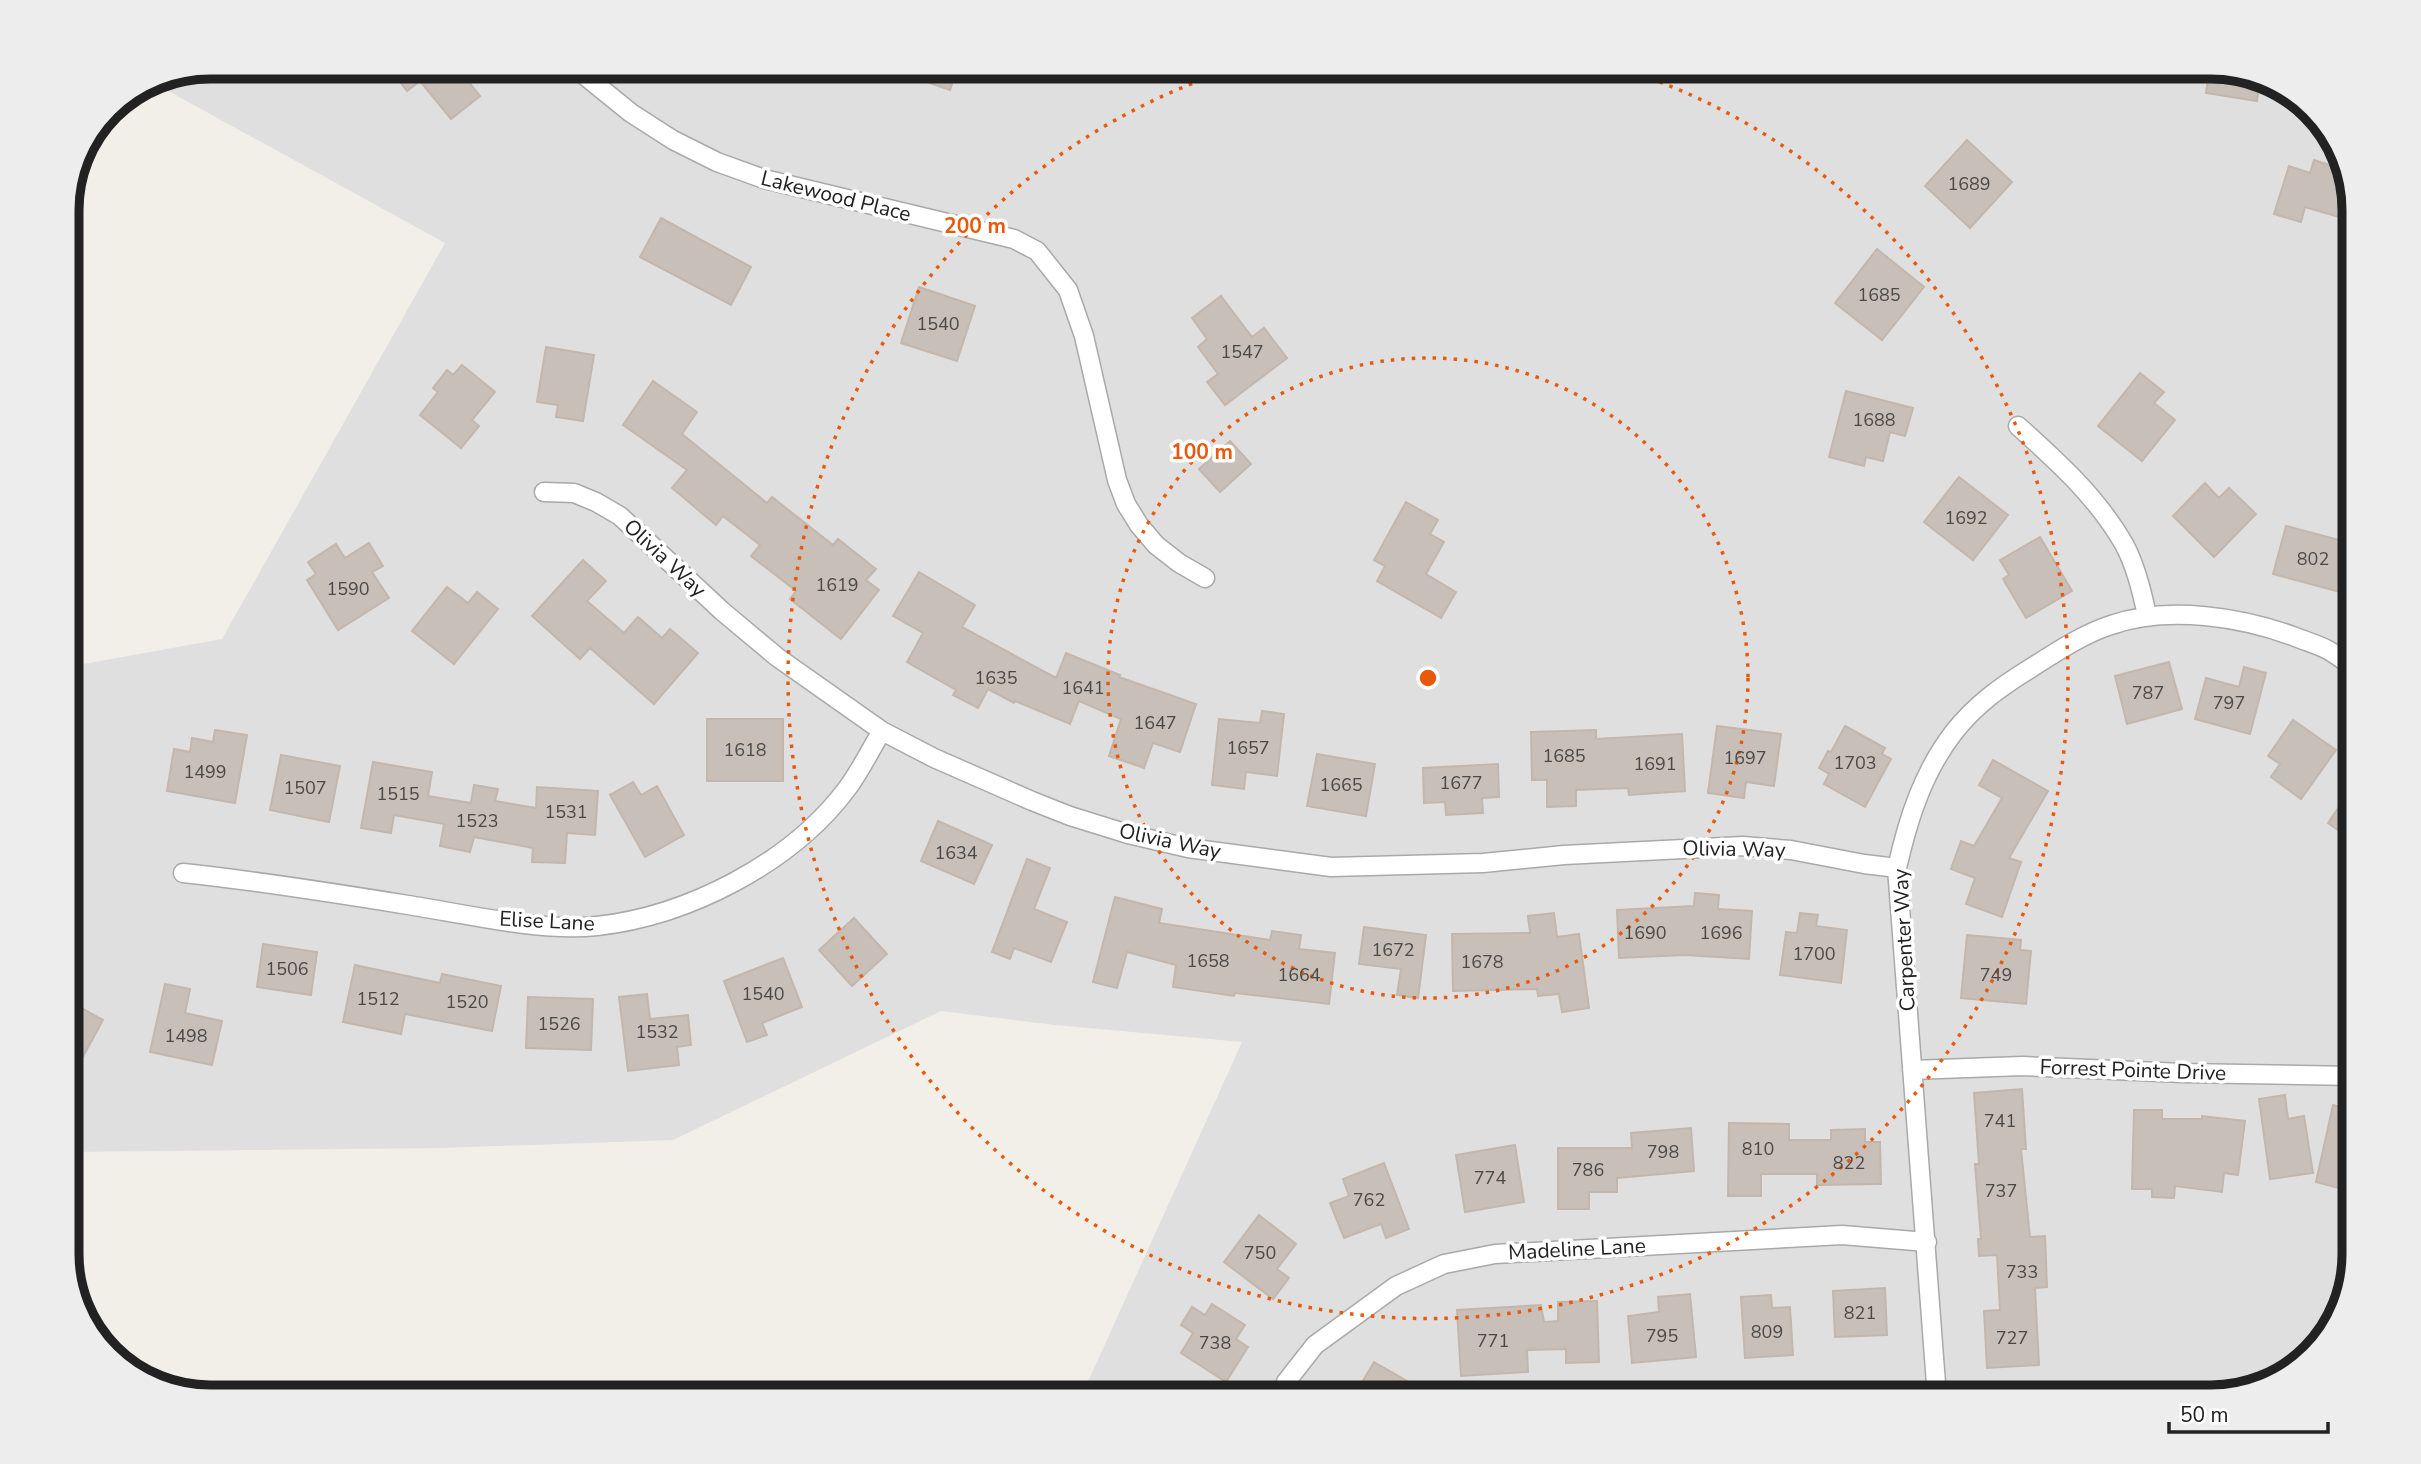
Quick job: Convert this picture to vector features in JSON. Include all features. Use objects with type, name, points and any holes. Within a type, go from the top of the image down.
[{"type":"street","name":"Lakewood Place","points":[[589,79],[631,113],[673,140],[717,162],[764,179],[1014,239],[1037,251],[1068,290],[1084,336],[1117,480],[1126,504],[1156,545],[1205,578]]},
{"type":"street","points":[[2018,426],[2076,479],[2124,544],[2140,581],[2147,616]]},
{"type":"street","name":"Olivia Way","points":[[544,492],[574,493],[620,516],[722,611],[777,657],[882,731],[957,768],[1070,817],[1158,841],[1248,857],[1331,867],[1483,863],[1564,855],[1743,846],[1791,850],[1897,868]]},
{"type":"street","name":"Carpenter Way","points":[[1936,1385],[1897,868],[1907,826],[1923,784],[1953,734],[1974,708],[2001,687],[2063,648],[2110,625],[2147,616],[2211,617],[2246,622],[2283,632],[2326,649],[2342,660]]},
{"type":"street","name":"Elise Lane","points":[[183,873],[525,922],[595,926],[626,921],[696,901],[787,849],[846,790],[882,731]]},
{"type":"street","name":"Forrest Pointe Drive","points":[[1912,1070],[2023,1066],[2342,1076]]},
{"type":"street","name":"Madeline Lane","points":[[1285,1385],[1315,1345],[1396,1286],[1444,1264],[1495,1254],[1842,1235],[1927,1242]]},
{"type":"shaded area","points":[[201,79],[2212,79],[2245,83],[2277,96],[2298,111],[2320,137],[2335,167],[2342,201],[2342,1255],[2338,1288],[2325,1320],[2304,1347],[2277,1368],[2245,1381],[2212,1385],[1086,1385],[1242,1042],[1055,1025],[941,1011],[673,1140],[441,1148],[79,1152],[79,665],[222,639],[445,243],[162,88]]},
{"type":"building","points":[[398,79],[466,79],[480,96],[451,119],[420,81],[407,91]]},
{"type":"building","points":[[918,79],[954,79],[950,90]]},
{"type":"building","points":[[2208,79],[2229,80],[2259,88],[2257,101],[2206,93]]},
{"type":"building","points":[[1967,140],[2012,182],[1970,228],[1925,186]]},
{"type":"building","points":[[2314,160],[2335,167],[2342,201],[2339,217],[2305,207],[2301,222],[2274,214],[2289,166],[2310,173]]},
{"type":"building","points":[[661,218],[751,267],[731,305],[640,257]]},
{"type":"building","points":[[1877,249],[1924,287],[1882,340],[1835,303]]},
{"type":"building","points":[[919,287],[975,306],[957,361],[901,343]]},
{"type":"building","points":[[1221,296],[1252,337],[1264,328],[1287,358],[1225,405],[1207,382],[1218,374],[1198,347],[1207,339],[1192,318]]},
{"type":"building","points":[[546,347],[594,355],[583,421],[556,417],[558,405],[537,402]]},
{"type":"building","points":[[462,365],[495,392],[472,420],[479,426],[461,448],[420,415],[438,392],[433,388],[447,370],[453,375]]},
{"type":"building","points":[[2140,373],[2164,392],[2154,403],[2175,420],[2142,461],[2098,426]]},
{"type":"building","points":[[653,381],[697,412],[682,434],[767,503],[772,497],[833,545],[838,539],[876,569],[866,580],[879,590],[841,639],[790,599],[796,591],[751,556],[760,545],[723,516],[716,525],[672,488],[687,470],[623,425]]},
{"type":"building","points":[[1846,391],[1913,408],[1905,436],[1890,432],[1883,461],[1866,457],[1864,466],[1829,457]]},
{"type":"building","points":[[1230,441],[1251,464],[1220,492],[1199,469]]},
{"type":"building","points":[[1959,477],[2008,515],[1973,560],[1924,522]]},
{"type":"building","points":[[2205,483],[2219,498],[2229,488],[2256,514],[2214,557],[2173,516]]},
{"type":"building","points":[[1406,502],[1438,520],[1430,534],[1444,542],[1426,574],[1456,592],[1441,618],[1377,581],[1385,566],[1374,560]]},
{"type":"building","points":[[2286,526],[2342,541],[2340,592],[2273,574]]},
{"type":"building","points":[[2040,537],[2072,591],[2026,618],[2003,579],[2009,575],[2000,560]]},
{"type":"building","points":[[369,543],[383,566],[372,572],[389,598],[338,630],[307,580],[316,574],[308,562],[336,544],[345,558]]},
{"type":"building","points":[[583,560],[606,581],[587,601],[624,633],[638,617],[662,638],[670,629],[698,653],[654,704],[590,648],[580,659],[532,616]]},
{"type":"building","points":[[919,572],[975,605],[962,627],[1056,678],[1066,653],[1120,675],[1119,677],[1196,704],[1180,752],[1153,743],[1144,768],[1109,756],[1121,719],[1079,701],[1070,724],[1015,701],[1014,703],[988,689],[978,708],[953,695],[956,690],[907,662],[923,633],[893,616]]},
{"type":"building","points":[[447,587],[468,603],[477,592],[498,609],[454,664],[412,631]]},
{"type":"building","points":[[2169,662],[2182,709],[2127,724],[2115,676]]},
{"type":"building","points":[[2244,667],[2266,673],[2250,734],[2195,719],[2206,678],[2239,687]]},
{"type":"building","points":[[1262,711],[1284,714],[1277,776],[1246,772],[1244,789],[1212,785],[1219,719],[1260,723]]},
{"type":"building","points":[[707,719],[783,719],[783,781],[707,781]]},
{"type":"building","points":[[2293,720],[2336,750],[2301,799],[2271,777],[2280,764],[2268,756]]},
{"type":"building","points":[[1717,726],[1781,734],[1774,786],[1746,782],[1744,798],[1708,793]]},
{"type":"building","points":[[1845,726],[1885,748],[1882,754],[1891,759],[1865,807],[1824,784],[1829,774],[1819,768]]},
{"type":"building","points":[[215,730],[247,735],[235,803],[167,791],[174,749],[190,752],[192,738],[213,742]]},
{"type":"building","points":[[1596,730],[1596,739],[1682,734],[1685,791],[1629,795],[1628,788],[1576,790],[1576,806],[1547,807],[1547,780],[1532,780],[1531,732]]},
{"type":"building","points":[[1317,754],[1375,764],[1366,816],[1307,806]]},
{"type":"building","points":[[281,755],[340,766],[329,822],[270,810]]},
{"type":"building","points":[[1993,760],[2048,791],[2009,858],[2021,862],[2002,917],[1966,904],[1975,878],[1951,869],[1961,841],[1974,846],[2002,798],[1979,785]]},
{"type":"building","points":[[373,762],[432,772],[428,796],[471,803],[474,785],[498,789],[495,801],[536,808],[537,787],[598,791],[595,835],[567,833],[565,863],[532,862],[533,848],[474,837],[470,852],[440,846],[444,824],[394,815],[391,833],[361,828]]},
{"type":"building","points":[[1498,764],[1499,797],[1482,798],[1483,813],[1446,815],[1445,802],[1424,803],[1423,768]]},
{"type":"building","points":[[633,782],[641,795],[657,786],[684,835],[645,857],[610,795]]},
{"type":"building","points":[[2342,803],[2342,833],[2328,823]]},
{"type":"building","points":[[938,821],[992,845],[974,884],[921,861]]},
{"type":"building","points":[[1027,859],[1050,868],[1034,909],[1067,922],[1051,962],[1014,948],[1010,959],[992,952]]},
{"type":"building","points":[[1695,893],[1719,895],[1718,909],[1752,911],[1749,959],[1685,955],[1619,958],[1617,910],[1694,906]]},
{"type":"building","points":[[1115,897],[1162,909],[1159,923],[1270,940],[1272,931],[1301,935],[1299,949],[1335,953],[1329,1004],[1235,993],[1234,996],[1173,987],[1176,965],[1127,952],[1117,988],[1093,982]]},
{"type":"building","points":[[1554,913],[1557,937],[1579,934],[1589,1008],[1562,1012],[1559,994],[1538,996],[1537,989],[1453,991],[1452,934],[1530,933],[1528,916]]},
{"type":"building","points":[[1800,913],[1818,915],[1816,926],[1847,930],[1841,983],[1780,975],[1786,932],[1797,933]]},
{"type":"building","points":[[854,918],[887,954],[852,986],[819,950]]},
{"type":"building","points":[[1364,927],[1426,935],[1418,998],[1397,995],[1401,969],[1359,964]]},
{"type":"building","points":[[1967,935],[2021,940],[2020,950],[2031,951],[2026,1004],[1961,998]]},
{"type":"building","points":[[263,944],[317,952],[311,995],[257,987]]},
{"type":"building","points":[[783,958],[802,1007],[762,1023],[767,1035],[747,1042],[724,981]]},
{"type":"building","points":[[355,965],[440,983],[442,974],[501,986],[492,1031],[405,1014],[401,1034],[343,1022]]},
{"type":"building","points":[[165,984],[190,989],[185,1013],[222,1021],[212,1065],[150,1052]]},
{"type":"building","points":[[647,994],[650,1019],[688,1015],[691,1045],[677,1047],[679,1065],[628,1071],[619,997]]},
{"type":"building","points":[[528,997],[593,999],[591,1050],[526,1048]]},
{"type":"building","points":[[79,1007],[103,1020],[79,1064]]},
{"type":"building","points":[[2022,1089],[2026,1149],[2021,1149],[2030,1237],[2045,1236],[2047,1287],[2035,1288],[2039,1365],[1987,1368],[1984,1311],[2000,1310],[1997,1255],[1979,1256],[1978,1239],[1981,1239],[1975,1164],[1979,1164],[1974,1093]]},
{"type":"building","points":[[2285,1095],[2288,1119],[2304,1116],[2313,1173],[2270,1179],[2259,1099]]},
{"type":"building","points":[[2333,1105],[2342,1107],[2342,1173],[2339,1188],[2316,1182]]},
{"type":"building","points":[[2134,1110],[2162,1110],[2162,1119],[2202,1119],[2202,1116],[2245,1121],[2238,1175],[2224,1173],[2222,1192],[2175,1186],[2174,1198],[2152,1197],[2152,1189],[2132,1189]]},
{"type":"building","points":[[1729,1123],[1789,1124],[1789,1140],[1831,1140],[1831,1130],[1865,1129],[1865,1142],[1880,1142],[1881,1184],[1817,1185],[1817,1174],[1761,1174],[1761,1196],[1728,1196]]},
{"type":"building","points":[[1691,1128],[1694,1171],[1617,1178],[1617,1192],[1589,1192],[1589,1209],[1558,1209],[1558,1148],[1632,1148],[1631,1133]]},
{"type":"building","points":[[1515,1145],[1524,1202],[1465,1212],[1456,1155]]},
{"type":"building","points":[[1384,1163],[1409,1229],[1386,1238],[1381,1224],[1344,1238],[1330,1203],[1349,1196],[1343,1179]]},
{"type":"building","points":[[1259,1215],[1296,1244],[1277,1269],[1289,1278],[1273,1299],[1224,1262]]},
{"type":"building","points":[[1885,1288],[1887,1335],[1835,1337],[1833,1291]]},
{"type":"building","points":[[1690,1294],[1696,1357],[1632,1363],[1628,1316],[1659,1312],[1658,1297]]},
{"type":"building","points":[[1771,1295],[1772,1308],[1790,1307],[1793,1355],[1745,1358],[1741,1297]]},
{"type":"building","points":[[1597,1301],[1599,1362],[1566,1363],[1566,1349],[1527,1350],[1528,1372],[1461,1376],[1457,1310],[1541,1305],[1544,1322],[1558,1321],[1558,1302]]},
{"type":"building","points":[[1212,1304],[1245,1325],[1236,1339],[1248,1347],[1226,1382],[1181,1353],[1193,1333],[1181,1325],[1192,1307],[1205,1315]]},
{"type":"building","points":[[1374,1362],[1414,1385],[1363,1385]]}]
